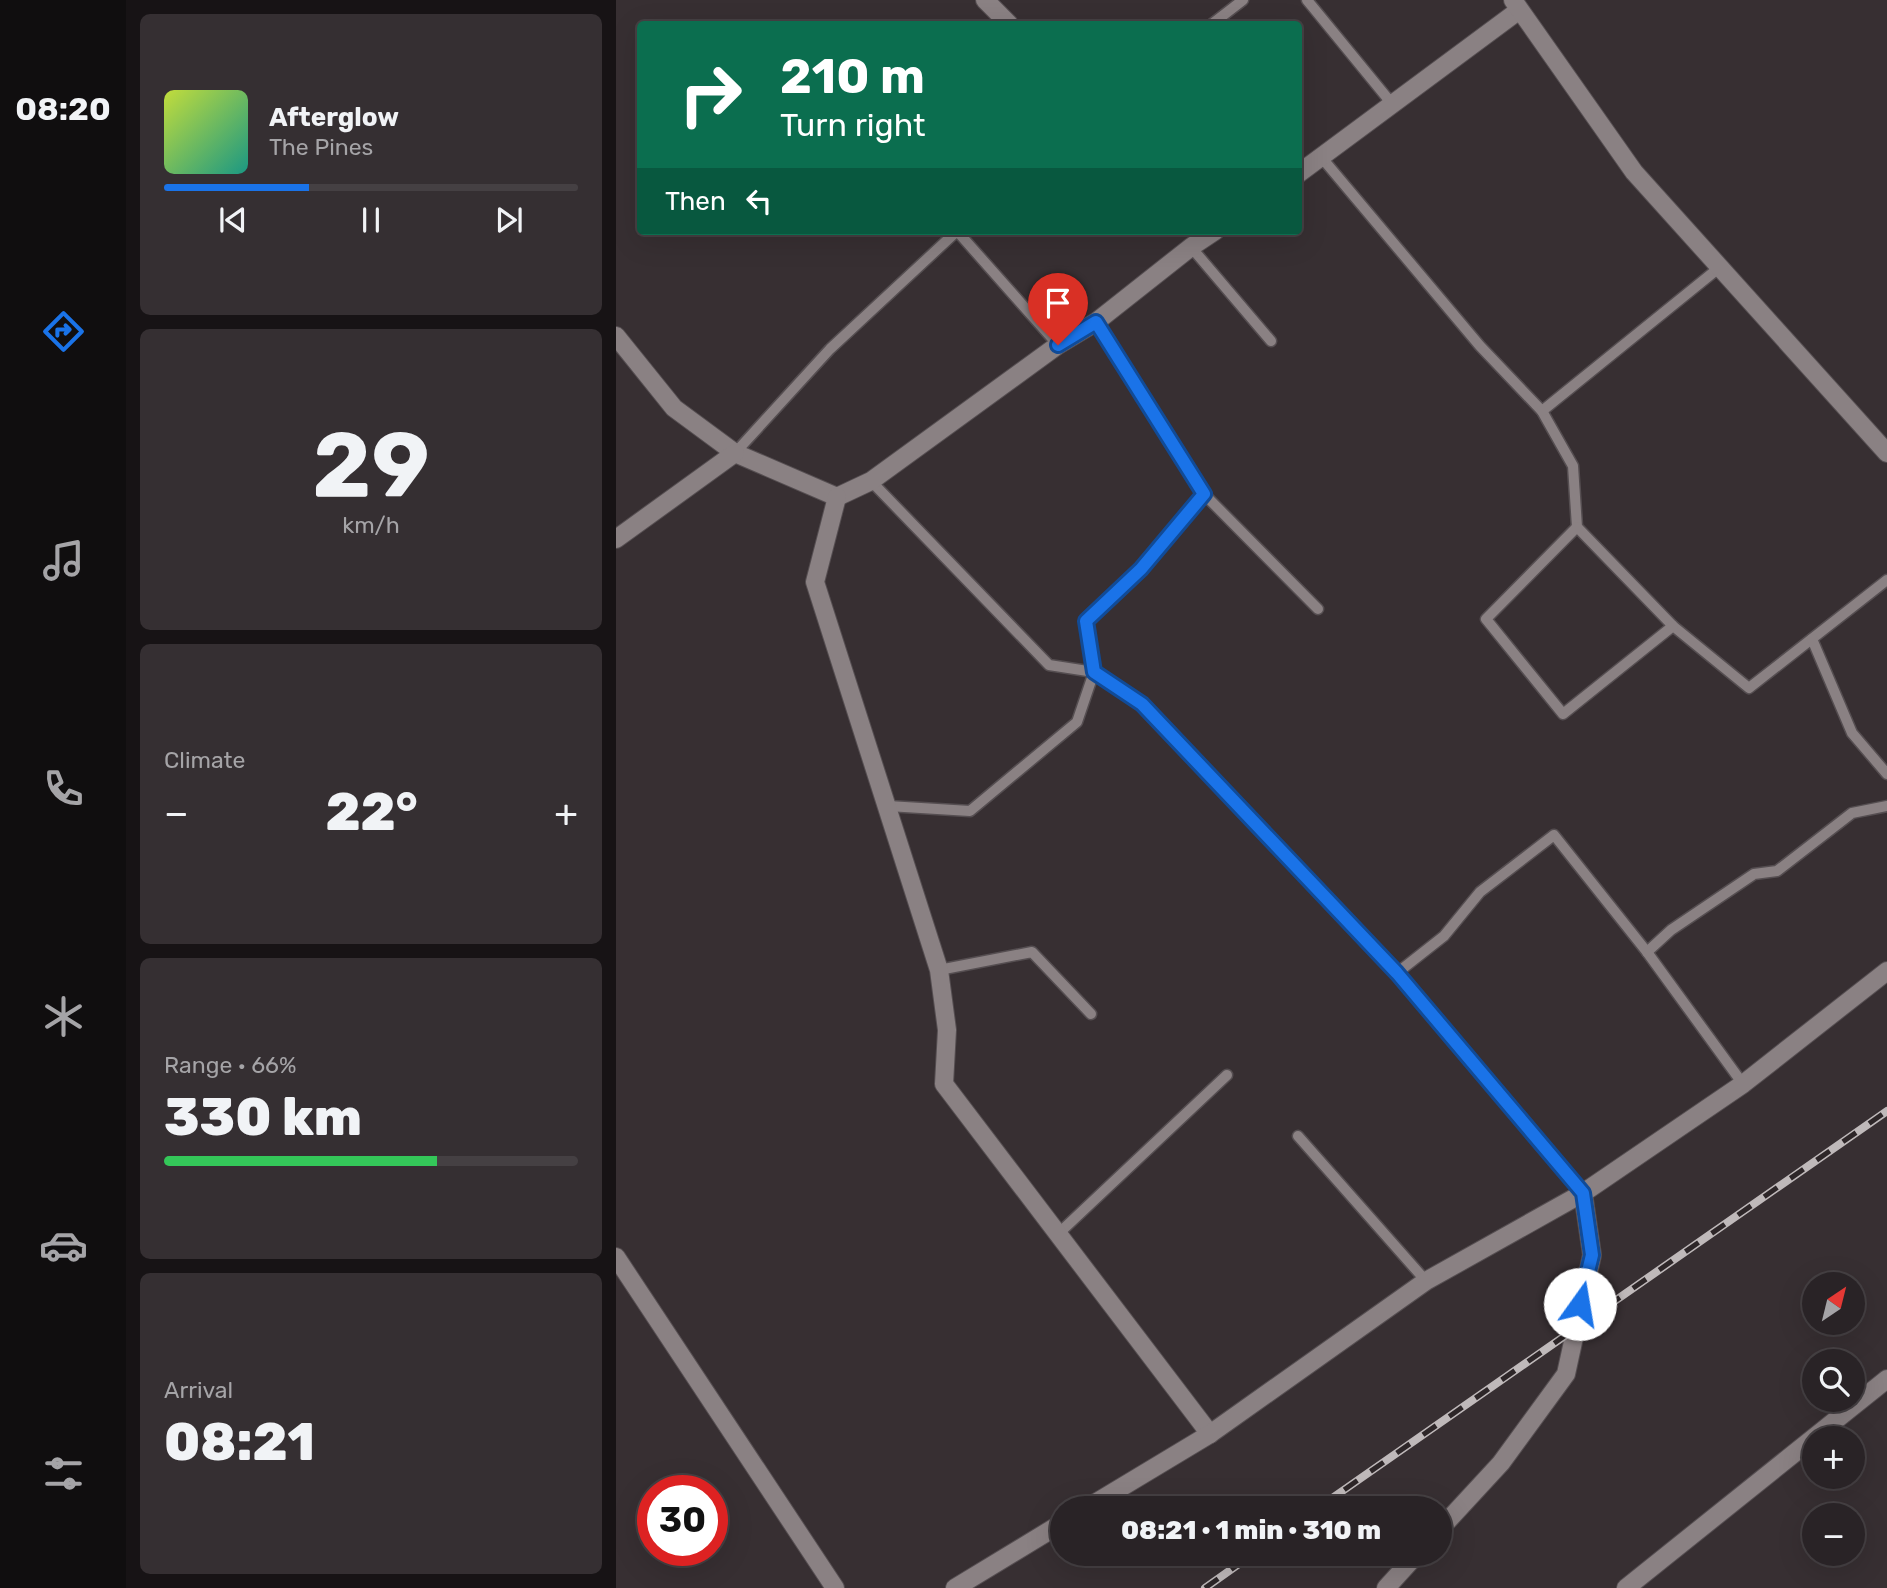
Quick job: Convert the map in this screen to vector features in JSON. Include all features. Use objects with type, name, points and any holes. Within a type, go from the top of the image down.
[{"type":"street","points":[[985,0],[1006,21]]},
{"type":"street","points":[[1302,171],[1393,105],[1516,5],[1634,172],[1887,453]]},
{"type":"street","points":[[616,337],[674,408],[736,453],[837,497],[871,481],[1058,345],[1096,322],[1200,237]]},
{"type":"street","points":[[616,539],[736,453]]},
{"type":"street","points":[[837,497],[815,582],[939,970],[947,1030],[944,1084],[1210,1434]]},
{"type":"street","points":[[1107,1496],[1210,1434],[1426,1281],[1583,1193],[1742,1084],[1887,971]]},
{"type":"street","points":[[1452,1516],[1501,1463],[1566,1374],[1592,1255],[1583,1193]]},
{"type":"street","points":[[616,1257],[835,1588]]},
{"type":"street","points":[[1626,1588],[1887,1379]]},
{"type":"street","points":[[955,1588],[1050,1530]]},
{"type":"street","points":[[1386,1588],[1406,1566]]},
{"type":"lane","points":[[1216,21],[1243,0]]},
{"type":"lane","points":[[1307,0],[1393,105]]},
{"type":"lane","points":[[1322,158],[1480,346],[1542,411],[1573,466],[1577,527],[1673,626],[1749,688],[1887,580]]},
{"type":"lane","points":[[736,453],[830,349],[953,235]]},
{"type":"lane","points":[[961,235],[1058,345]]},
{"type":"lane","points":[[1200,237],[1271,341]]},
{"type":"lane","points":[[1542,411],[1720,267]]},
{"type":"lane","points":[[1096,322],[1204,494],[1318,609]]},
{"type":"lane","points":[[871,481],[1049,665],[1094,672],[1142,704],[1397,973],[1583,1193]]},
{"type":"lane","points":[[888,806],[970,811],[1077,722],[1094,672],[1086,621],[1141,569],[1204,494]]},
{"type":"lane","points":[[1577,527],[1486,619],[1563,714],[1673,626]]},
{"type":"lane","points":[[1812,639],[1852,733],[1887,775]]},
{"type":"lane","points":[[1647,952],[1671,930],[1754,874],[1777,871],[1852,813],[1887,806]]},
{"type":"lane","points":[[1397,973],[1444,936],[1480,892],[1554,835],[1647,952],[1742,1084]]},
{"type":"lane","points":[[939,970],[1032,952],[1091,1014]]},
{"type":"lane","points":[[1057,1235],[1227,1075]]},
{"type":"lane","points":[[1298,1136],[1426,1281]]},
{"type":"railway","points":[[1335,1496],[1887,1111]]},
{"type":"railway","points":[[1205,1588],[1236,1566]]},
{"type":"route","points":[[1058,345],[1096,322],[1204,494],[1141,569],[1086,621],[1094,672],[1142,704],[1397,973],[1583,1193],[1592,1255],[1580,1304]]}]
